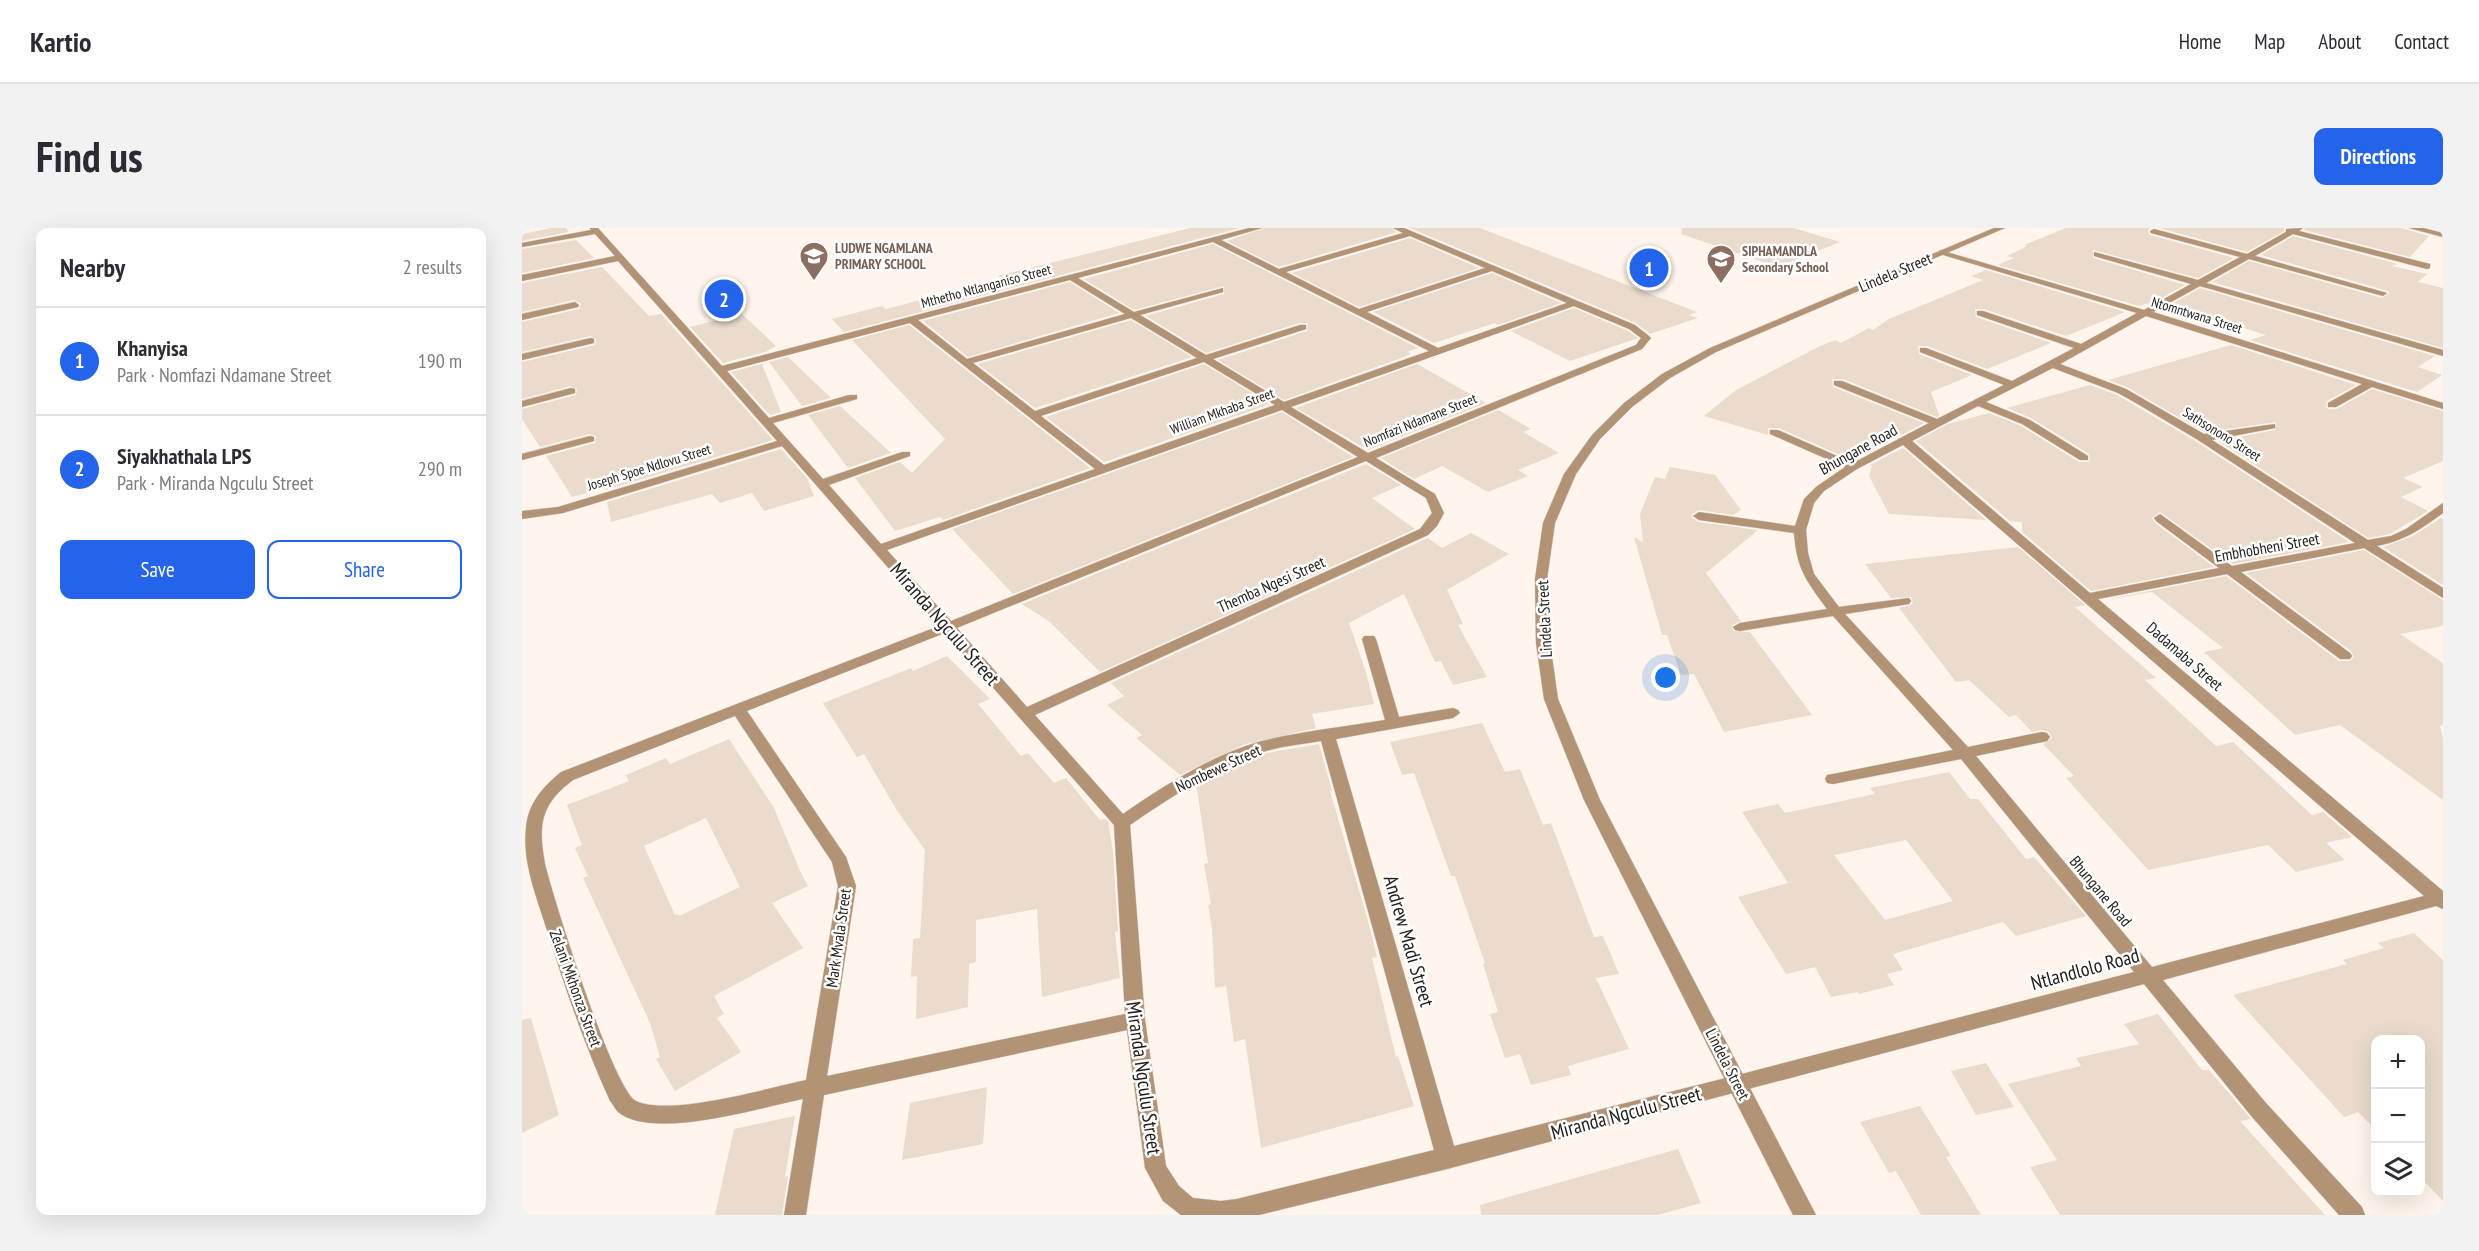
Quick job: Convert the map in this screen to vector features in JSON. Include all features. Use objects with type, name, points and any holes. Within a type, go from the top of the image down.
[{"type":"street","name":"Mthetho Ntlanganiso Street","points":[[720,370],[1258,228]]},
{"type":"street","name":"Nomfazi Ndamane Street","points":[[948,627],[1628,352],[1644,343],[1646,338],[1644,335],[1632,327],[1397,228]]},
{"type":"street","name":"Lindela Street","points":[[1804,1215],[1592,800],[1551,699],[1543,643],[1541,579],[1549,523],[1570,474],[1596,437],[1628,405],[1666,376],[1713,350],[2001,228]]},
{"type":"street","points":[[2277,228],[2296,230],[2427,266]]},
{"type":"street","points":[[2413,228],[2443,235]]},
{"type":"street","points":[[522,245],[595,229]]},
{"type":"street","name":"Miranda Ngculu Street","points":[[595,229],[1122,823],[1135,1020],[1156,1168],[1167,1190],[1184,1208],[1210,1213],[1237,1210],[1738,1084]]},
{"type":"street","name":"Bhungane Road","points":[[2296,230],[2197,282],[2052,364],[1853,467],[1820,489],[1808,502],[1800,530],[1802,553],[1808,574],[1836,612],[1965,753],[2259,1110],[2354,1215]]},
{"type":"street","points":[[2154,231],[2383,293]]},
{"type":"street","points":[[1278,272],[1410,234]]},
{"type":"street","points":[[1214,240],[1437,351]]},
{"type":"street","name":"Ntomntwana Street","points":[[1943,252],[2443,406]]},
{"type":"street","points":[[2097,254],[2443,353]]},
{"type":"street","points":[[522,278],[619,258]]},
{"type":"street","points":[[1359,312],[1493,268]]},
{"type":"street","points":[[1072,278],[1367,457]]},
{"type":"street","points":[[966,362],[1220,290]]},
{"type":"street","name":"William Mkhaba Street","points":[[879,549],[1574,303]]},
{"type":"street","points":[[522,317],[575,305]]},
{"type":"street","points":[[1980,313],[2081,347]]},
{"type":"street","points":[[912,320],[1102,469]]},
{"type":"street","points":[[1033,415],[1303,327]]},
{"type":"street","points":[[522,357],[591,341]]},
{"type":"street","points":[[1923,350],[2012,384]]},
{"type":"street","name":"Sathsonono Street","points":[[2052,364],[2122,391],[2202,438],[2443,594]]},
{"type":"street","points":[[1838,382],[1937,423]]},
{"type":"street","points":[[2332,405],[2371,383]]},
{"type":"street","points":[[522,404],[571,392]]},
{"type":"street","points":[[766,422],[852,397]]},
{"type":"street","points":[[1977,402],[2026,422],[2084,458]]},
{"type":"street","points":[[2202,438],[2271,426]]},
{"type":"street","points":[[1774,432],[1853,467]]},
{"type":"street","points":[[522,457],[590,439]]},
{"type":"street","name":"Dadamaba Street","points":[[1905,441],[2442,900]]},
{"type":"street","name":"Joseph Spoe Ndlovu Street","points":[[522,515],[559,510],[784,442]]},
{"type":"street","points":[[820,484],[906,454]]},
{"type":"street","name":"Themba Ngesi Street","points":[[1024,714],[1425,532],[1438,513],[1431,496],[1367,457]]},
{"type":"street","name":"Embhobheni Street","points":[[2088,597],[2394,539],[2410,532],[2443,507]]},
{"type":"street","points":[[1699,516],[1800,530]]},
{"type":"street","points":[[2160,518],[2345,656]]},
{"type":"street","points":[[1740,627],[1904,601]]},
{"type":"street","name":"Zelani Mkhonza Street","points":[[948,627],[553,783],[530,806],[526,817],[527,835],[554,928],[609,1078],[624,1105],[643,1112],[663,1115],[814,1088],[1135,1020]]},
{"type":"street","points":[[1369,639],[1393,722]]},
{"type":"street","name":"Mark Mvala Street","points":[[739,710],[840,861],[847,886],[795,1215]]},
{"type":"street","name":"Nombewe Street","points":[[1122,823],[1164,793],[1229,760],[1264,746],[1453,713]]},
{"type":"street","name":"Andrew Madi Street","points":[[1327,735],[1447,1159]]},
{"type":"street","points":[[1833,779],[2042,737]]},
{"type":"street","name":"Ntlandlolo Road","points":[[1738,1084],[2442,900]]},
{"type":"building","points":[[551,228],[566,228],[569,232],[522,241],[522,234]]},
{"type":"building","points":[[1190,228],[1240,228],[844,332],[832,319],[882,306],[886,309],[1001,279],[998,276]]},
{"type":"building","points":[[1264,228],[1391,228],[1397,232],[1279,267],[1227,241]]},
{"type":"building","points":[[1410,228],[1480,228],[1697,312],[1689,315],[1698,318],[1650,334],[1636,323]]},
{"type":"building","points":[[1682,228],[1794,228],[1840,242],[1778,267],[1681,234]]},
{"type":"building","points":[[2066,228],[2151,228],[2148,230],[2150,235],[2234,258],[2198,278],[2093,250],[2093,258],[2185,285],[2156,301],[2139,306],[1998,265],[2014,258],[2007,256],[2027,246],[2024,245]]},
{"type":"building","points":[[2159,228],[2284,228],[2284,231],[2247,252]]},
{"type":"building","points":[[2305,228],[2401,228],[2429,236],[2410,257],[2304,230]]},
{"type":"building","points":[[2293,236],[2398,264],[2392,266],[2427,274],[2418,282],[2443,288],[2443,348],[2212,282],[2249,261],[2382,298],[2389,293],[2261,255]]},
{"type":"building","points":[[1410,238],[1479,268],[1359,307],[1292,273]]},
{"type":"building","points":[[576,240],[594,258],[522,273],[522,249]]},
{"type":"building","points":[[1213,244],[1418,348],[1407,352],[1411,354],[1404,357],[1284,400],[1218,360],[1307,331],[1308,323],[1299,323],[1206,353],[1146,316],[1224,294],[1224,286],[1134,310],[1084,279]]},
{"type":"building","points":[[602,267],[649,316],[661,314],[773,440],[605,490],[605,488],[572,497],[546,456],[595,443],[596,436],[589,434],[540,447],[522,419],[522,409],[576,395],[577,389],[570,386],[522,399],[522,362],[595,345],[596,339],[590,336],[522,352],[522,322],[579,309],[581,304],[574,300],[522,312],[522,283]]},
{"type":"building","points":[[1986,270],[2125,312],[2066,336],[1984,309],[1975,309],[1976,317],[2051,343],[1987,369],[1927,346],[1918,346],[1919,354],[1972,375],[1931,392],[1939,415],[1937,417],[1843,379],[1832,379],[1833,387],[1924,423],[1859,457],[1855,449],[1842,456],[1779,428],[1768,428],[1768,435],[1704,416],[1736,390],[1818,347],[1835,340],[1841,343],[1869,328],[1873,330],[1889,319],[1983,280],[1971,276]]},
{"type":"building","points":[[1492,273],[1561,303],[1498,325],[1495,323],[1434,343],[1373,312]]},
{"type":"building","points":[[1070,282],[1119,313],[968,357],[923,321]]},
{"type":"building","points":[[2200,288],[2435,356],[2418,367],[2442,375],[2417,392],[2250,340],[2266,335],[2170,305]]},
{"type":"building","points":[[1574,308],[1628,331],[1638,338],[1570,361],[1511,331]]},
{"type":"building","points":[[742,314],[776,346],[765,352],[723,363],[690,327]]},
{"type":"building","points":[[1131,320],[1192,357],[1035,408],[978,364]]},
{"type":"building","points":[[909,325],[1090,468],[943,520],[940,517],[895,531],[855,478],[900,462],[912,473],[945,439],[852,340]]},
{"type":"building","points":[[2231,345],[2356,385],[2327,401],[2328,409],[2337,409],[2372,389],[2443,411],[2443,461],[2403,478],[2423,487],[2401,497],[2428,511],[2390,534],[2368,538],[2218,441],[2275,430],[2276,422],[2204,432],[2127,387],[2108,380]]},
{"type":"building","points":[[788,357],[831,398],[802,406],[769,362]]},
{"type":"building","points":[[762,364],[781,412],[770,415],[731,372]]},
{"type":"building","points":[[1204,364],[1270,404],[1104,462],[1046,417]]},
{"type":"building","points":[[1417,364],[1486,403],[1368,450],[1296,408]]},
{"type":"building","points":[[2090,385],[2117,395],[2197,442],[2349,542],[2233,564],[2160,512],[2152,518],[2155,523],[2214,567],[2091,591],[2022,532],[2022,522],[2010,521],[1916,441],[1948,424],[1989,413],[2021,426],[2079,462],[2088,462],[2089,454],[2031,418],[2007,408]]},
{"type":"building","points":[[840,406],[891,453],[848,468],[808,415]]},
{"type":"building","points":[[1498,410],[1531,429],[1523,432],[1559,453],[1518,470],[1528,476],[1488,492],[1442,466],[1414,479],[1381,458]]},
{"type":"building","points":[[1282,412],[1353,457],[1013,594],[952,529]]},
{"type":"building","points":[[1903,448],[1986,520],[1889,514],[1869,476],[1872,466],[1870,465]]},
{"type":"building","points":[[781,449],[807,478],[814,496],[764,511],[752,493],[720,503],[712,494],[611,522],[607,502]]},
{"type":"building","points":[[1366,464],[1401,485],[1372,498],[1415,529],[1100,672],[1050,622],[1022,604]]},
{"type":"building","points":[[1670,467],[1715,475],[1741,510],[1733,515],[1699,510],[1692,514],[1692,518],[1699,522],[1758,530],[1706,573],[1741,621],[1732,625],[1733,631],[1750,632],[1812,715],[1724,732],[1694,674],[1681,675],[1667,635],[1662,635],[1634,537],[1643,542],[1640,514],[1655,477],[1665,479]]},
{"type":"building","points":[[2441,518],[2443,519],[2443,585],[2383,547],[2413,536]]},
{"type":"building","points":[[1471,533],[1509,554],[1447,590],[1463,624],[1458,625],[1487,677],[1453,685],[1441,661],[1435,662],[1404,594],[1349,623],[1374,704],[1312,714],[1316,728],[1243,745],[1180,775],[1136,738],[1142,735],[1107,705],[1124,696],[1111,683],[1428,538],[1442,548]]},
{"type":"building","points":[[2018,547],[2085,605],[2075,607],[2156,678],[2145,680],[2216,746],[2233,742],[2312,815],[2323,812],[2352,837],[2326,843],[2345,860],[2296,872],[2268,845],[2148,870],[2066,778],[2074,776],[2043,744],[2052,738],[2049,732],[2042,730],[2032,732],[2016,715],[2009,717],[1969,680],[1956,682],[1899,608],[1911,605],[1913,602],[1911,597],[1891,598],[1865,564]]},
{"type":"building","points":[[2364,550],[2443,600],[2443,626],[2400,634],[2443,663],[2443,725],[2440,726],[2443,739],[2443,800],[2340,725],[2295,735],[2204,652],[2223,648],[2152,592],[2103,600],[2226,576],[2339,661],[2350,661],[2354,657],[2351,651],[2246,573]]},
{"type":"building","points":[[947,656],[990,699],[978,704],[1021,756],[1028,753],[1054,783],[1066,778],[1100,820],[1108,821],[1113,852],[1118,931],[1115,932],[1120,978],[1042,997],[1037,909],[976,920],[976,962],[969,964],[968,1007],[916,1019],[917,976],[911,977],[913,939],[920,938],[925,850],[896,809],[864,754],[857,757],[823,703],[911,668],[913,671]]},
{"type":"building","points":[[1482,723],[1505,772],[1520,769],[1543,825],[1551,823],[1594,937],[1603,936],[1619,974],[1596,978],[1629,1049],[1568,1066],[1571,1075],[1531,1085],[1520,1054],[1505,1058],[1490,1014],[1498,1012],[1483,964],[1485,963],[1455,876],[1451,876],[1414,773],[1402,775],[1390,742]]},
{"type":"building","points":[[729,739],[774,808],[808,886],[772,903],[803,948],[714,996],[724,1014],[717,1018],[741,1052],[675,1091],[656,1059],[660,1057],[650,1023],[583,878],[588,876],[575,848],[582,845],[567,805],[629,781],[626,775],[666,758],[670,764]],"holes":[[[706,818],[740,887],[679,916],[675,915],[644,846]]]},
{"type":"building","points":[[1319,744],[1377,957],[1372,958],[1396,1057],[1398,1056],[1414,1106],[1261,1148],[1245,1039],[1234,1042],[1226,986],[1215,988],[1212,929],[1208,905],[1211,904],[1204,864],[1208,863],[1197,789],[1194,787],[1231,767],[1267,753]]},
{"type":"building","points":[[1949,772],[1970,799],[1978,799],[2026,859],[2034,857],[2086,916],[2016,936],[2003,922],[1893,954],[1903,970],[1887,974],[1894,985],[1859,994],[1858,992],[1831,997],[1815,967],[1786,974],[1738,897],[1788,883],[1742,812],[1778,804],[1785,813],[1875,794],[1870,788]],"holes":[[[1906,840],[1953,901],[1885,920],[1834,855]]]},
{"type":"building","points":[[2414,933],[2443,960],[2443,1201],[2425,1182],[2425,1035],[2371,1035],[2371,1125],[2358,1112],[2344,1117],[2233,995],[2347,964],[2343,960],[2384,948],[2378,943]]},
{"type":"building","points":[[2158,1014],[2202,1070],[2209,1070],[2251,1119],[2240,1121],[2325,1215],[2060,1215],[2030,1167],[2057,1160],[2008,1084],[2081,1066],[2076,1058],[2139,1044],[2124,1024]]},
{"type":"building","points":[[531,1018],[559,1115],[522,1133],[522,1020]]},
{"type":"building","points":[[1986,1063],[2014,1107],[1976,1115],[1951,1071]]},
{"type":"building","points":[[987,1087],[983,1144],[902,1160],[910,1103]]},
{"type":"building","points":[[1920,1106],[1951,1156],[1946,1157],[1981,1215],[1921,1215],[1896,1171],[1889,1173],[1860,1122]]},
{"type":"building","points":[[795,1116],[785,1177],[788,1176],[782,1215],[715,1215],[734,1129]]},
{"type":"building","points":[[1678,1149],[1701,1203],[1658,1215],[1481,1215],[1480,1205]]},
{"type":"place","name":"Khanyisa","points":[[1649,268]]},
{"type":"place","name":"LUDWE NGAMLANA PRIMARY SCHOOL","points":[[814,282]]},
{"type":"place","name":"SIPHAMANDLA Secondary School","points":[[1721,284]]},
{"type":"place","name":"Siyakhathala LPS","points":[[724,299]]}]
